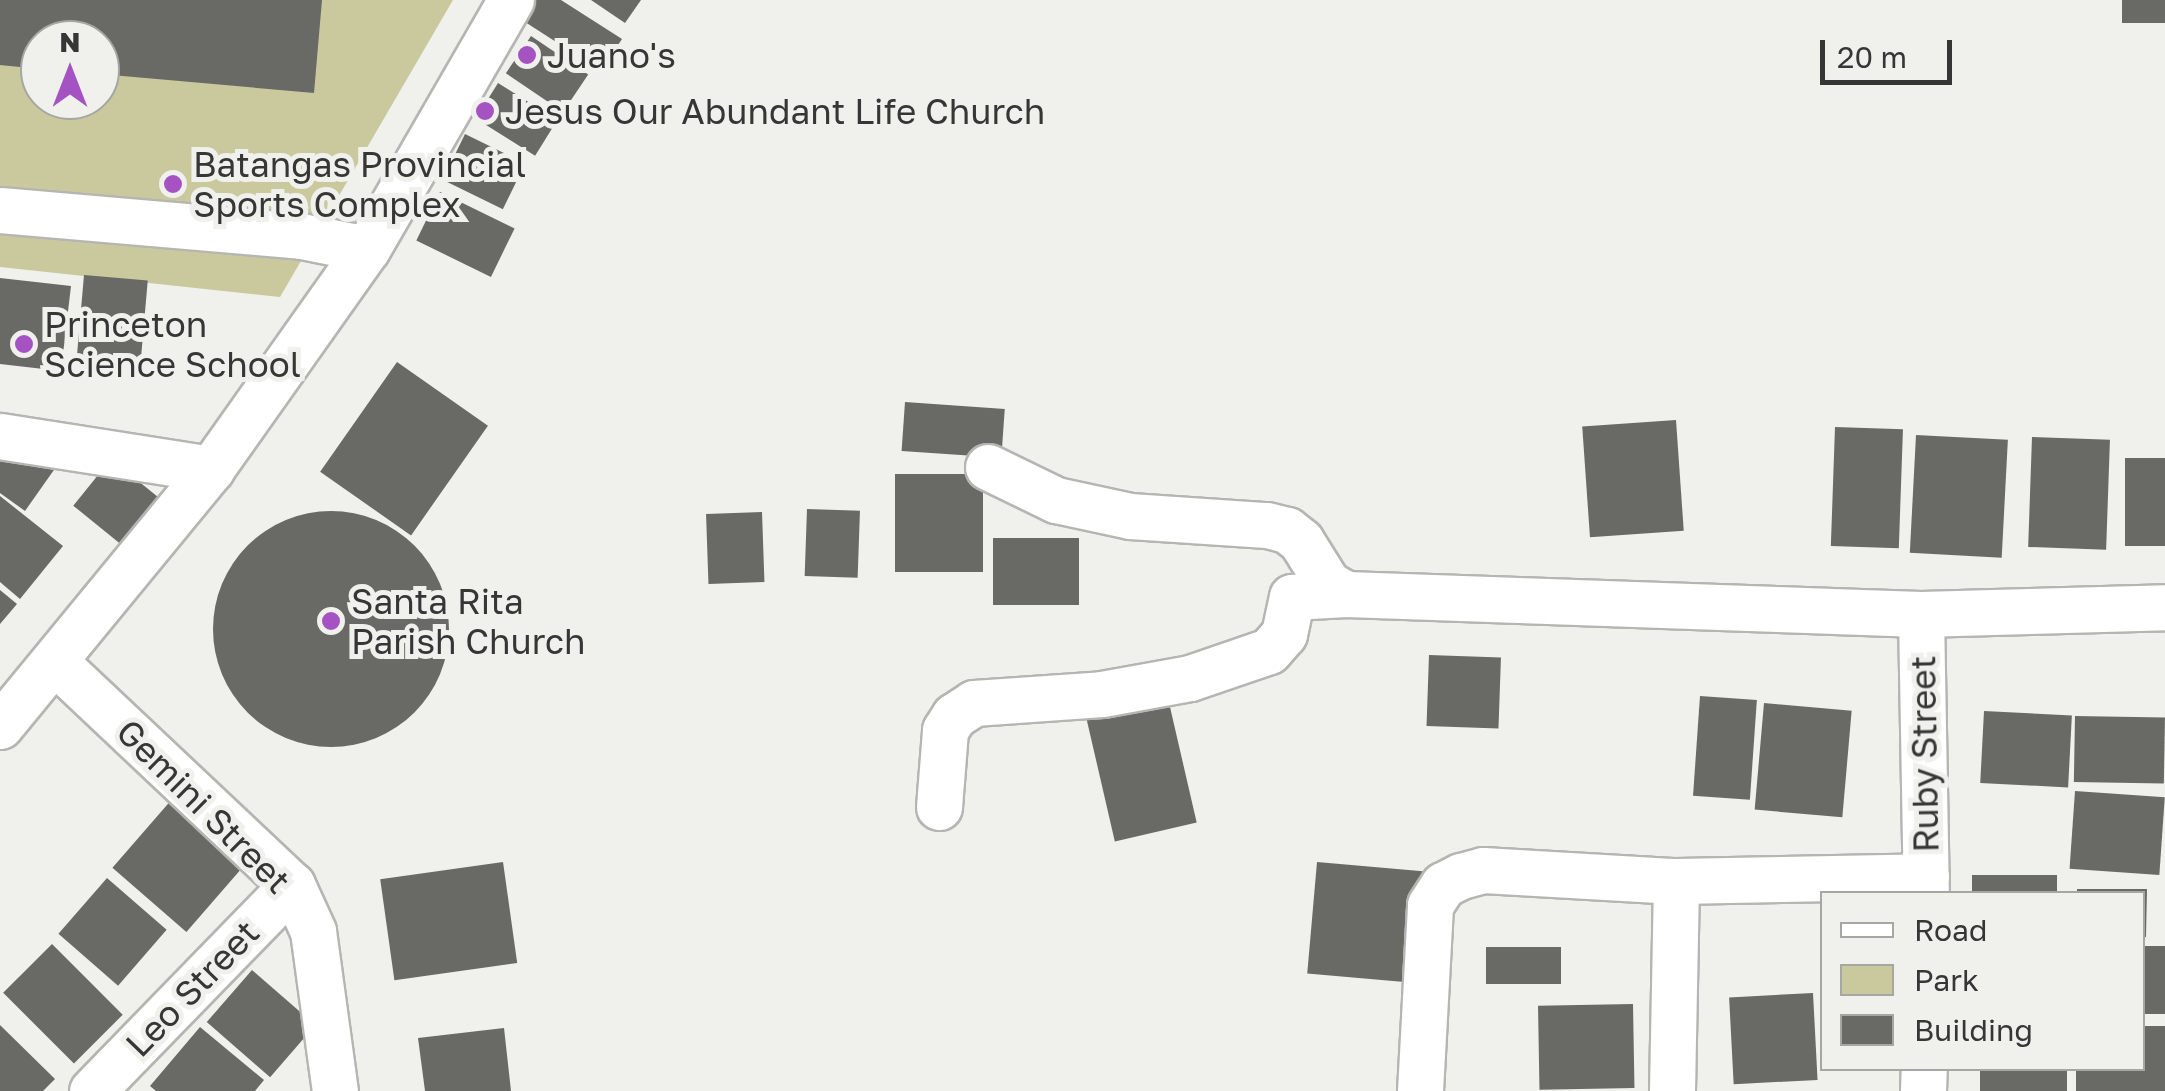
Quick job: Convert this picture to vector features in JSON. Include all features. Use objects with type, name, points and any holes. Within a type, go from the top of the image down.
[{"type":"street","points":[[0,726],[211,469],[367,248],[511,0]]},
{"type":"street","points":[[0,210],[301,236],[367,248]]},
{"type":"street","points":[[0,436],[211,469]]},
{"type":"street","points":[[988,466],[1056,500],[1130,516],[1267,525],[1287,530],[1301,541],[1328,584],[1346,594]]},
{"type":"street","points":[[938,806],[945,730],[954,716],[974,704],[1102,694],[1190,678],[1270,651],[1284,634],[1292,596],[1346,594],[1921,614],[2165,607]]},
{"type":"street","name":"Ruby Street","points":[[1921,614],[1926,884]]},
{"type":"street","name":"Gemini Street","points":[[54,660],[292,885],[313,931],[334,1091]]},
{"type":"street","points":[[1420,1091],[1430,905],[1444,885],[1483,870],[1676,882],[1926,884]]},
{"type":"street","points":[[1672,1091],[1676,882]]},
{"type":"street","name":"Leo Street","points":[[92,1091],[292,885]]},
{"type":"green space","name":"Batangas Provincial Sports Complex","points":[[0,0],[453,0],[280,297],[0,267]]},
{"type":"building","points":[[0,0],[322,0],[314,93],[120,76],[120,20],[20,20],[20,67],[0,65]]},
{"type":"building","points":[[536,0],[561,0],[622,39],[601,71],[522,20]]},
{"type":"building","points":[[591,0],[641,0],[625,23]]},
{"type":"building","points":[[2122,0],[2165,0],[2165,23],[2122,23]]},
{"type":"building","points":[[531,36],[588,75],[563,112],[506,73]]},
{"type":"building","points":[[498,83],[557,120],[535,156],[476,119]]},
{"type":"building","points":[[465,134],[525,163],[503,209],[443,180]]},
{"type":"building","points":[[440,192],[515,228],[491,277],[416,241]]},
{"type":"building","points":[[84,275],[148,281],[140,369],[76,364]]},
{"type":"building","points":[[0,278],[71,286],[61,371],[0,364]]},
{"type":"building","points":[[397,362],[488,426],[411,535],[320,472]]},
{"type":"building","points":[[905,402],[1005,409],[1001,458],[902,451]]},
{"type":"building","points":[[1676,420],[1684,531],[1590,537],[1582,427]]},
{"type":"building","points":[[1835,427],[1903,429],[1899,548],[1831,546]]},
{"type":"building","points":[[1916,435],[2008,440],[2002,558],[1910,553]]},
{"type":"building","points":[[2032,437],[2110,440],[2106,550],[2028,547]]},
{"type":"building","points":[[15,438],[56,467],[25,511],[0,493],[0,460]]},
{"type":"building","points":[[2125,458],[2165,458],[2165,546],[2125,546]]},
{"type":"building","points":[[111,459],[167,504],[129,551],[73,506]]},
{"type":"building","points":[[895,474],[983,474],[983,572],[895,572]]},
{"type":"building","points":[[0,496],[63,546],[20,599],[0,582]]},
{"type":"building","points":[[807,509],[860,511],[858,578],[805,576]]},
{"type":"building","name":"Santa Rita Parish Church","points":[[331,511],[376,520],[415,545],[440,584],[449,629],[440,674],[415,713],[376,738],[331,747],[286,738],[247,713],[222,674],[213,629],[222,584],[247,545],[286,520]]},
{"type":"building","points":[[762,512],[764,582],[708,584],[706,514]]},
{"type":"building","points":[[993,538],[1079,538],[1079,605],[993,605]]},
{"type":"building","points":[[0,590],[17,604],[0,624]]},
{"type":"building","points":[[1429,655],[1501,658],[1498,728],[1427,726]]},
{"type":"building","points":[[1167,694],[1197,823],[1115,842],[1085,713]]},
{"type":"building","points":[[1700,696],[1757,700],[1750,800],[1693,796]]},
{"type":"building","points":[[1764,703],[1852,711],[1842,817],[1755,810]]},
{"type":"building","points":[[1984,711],[2072,716],[2068,788],[1980,783]]},
{"type":"building","points":[[2075,716],[2165,718],[2164,784],[2074,782]]},
{"type":"building","points":[[180,790],[254,854],[186,932],[112,868]]},
{"type":"building","points":[[2075,791],[2165,797],[2159,875],[2070,869]]},
{"type":"building","points":[[503,862],[517,963],[394,980],[380,879]]},
{"type":"building","points":[[1317,862],[1426,871],[1416,983],[1307,974]]},
{"type":"building","points":[[1972,875],[2057,875],[2057,891],[1972,891]]},
{"type":"building","points":[[107,878],[167,930],[118,986],[58,934]]},
{"type":"building","points":[[2147,889],[2146,937],[2145,891],[2077,891]]},
{"type":"building","points":[[52,944],[123,1015],[74,1064],[3,993]]},
{"type":"building","points":[[2145,946],[2165,946],[2165,1014],[2145,1014]]},
{"type":"building","points":[[1486,947],[1561,947],[1561,984],[1486,984]]},
{"type":"building","points":[[252,970],[315,1025],[270,1077],[207,1022]]},
{"type":"building","points":[[1813,993],[1818,1080],[1734,1084],[1729,997]]},
{"type":"building","points":[[1633,1004],[1634,1088],[1539,1090],[1538,1006]]},
{"type":"building","points":[[0,1025],[55,1079],[43,1091],[0,1091]]},
{"type":"building","points":[[2145,1026],[2165,1026],[2165,1091],[2076,1091],[2076,1071],[2145,1071]]},
{"type":"building","points":[[200,1027],[264,1080],[255,1091],[156,1091],[150,1086]]},
{"type":"building","points":[[504,1028],[511,1091],[425,1091],[418,1038]]},
{"type":"building","points":[[1980,1071],[2067,1071],[2067,1091],[1980,1091]]},
{"type":"place","name":"Juano's","points":[[527,55]]},
{"type":"place","name":"Jesus Our Abundant Life Church","points":[[485,111]]},
{"type":"place","name":"Batangas Provincial Sports Complex","points":[[173,184]]},
{"type":"place","name":"Princeton Science School","points":[[24,344]]},
{"type":"place","name":"Santa Rita Parish Church","points":[[331,621]]}]
